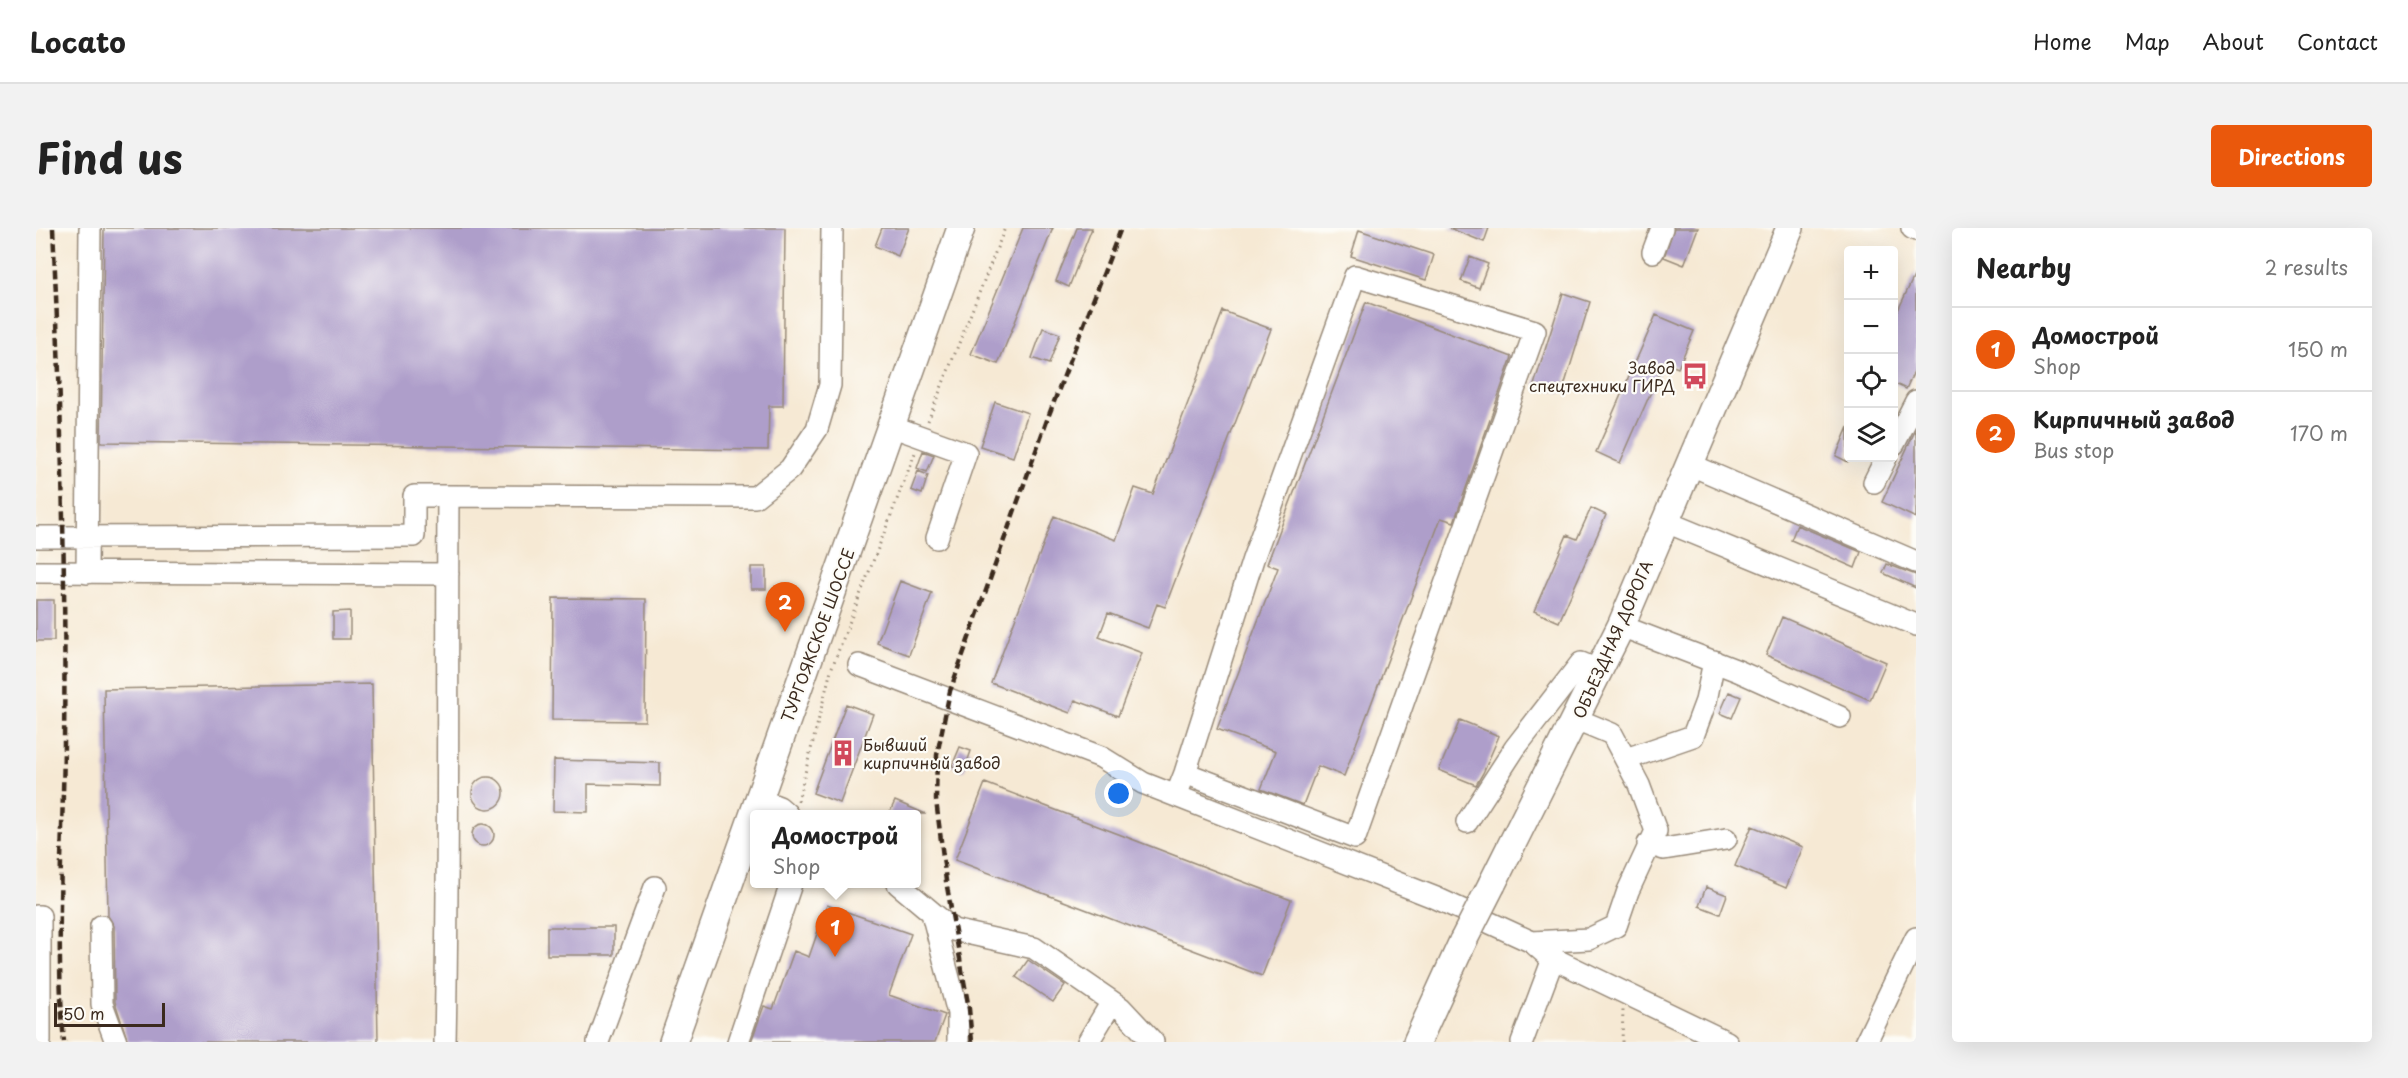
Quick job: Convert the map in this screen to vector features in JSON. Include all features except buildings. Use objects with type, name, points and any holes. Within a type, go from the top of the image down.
[{"type":"main road","name":"ТУРГОЯКСКОЕ ШОССЕ","points":[[754,810],[962,228]]},
{"type":"main road","name":"ОБЪЕЗДНАЯ ДОРОГА","points":[[1417,1042],[1463,941],[1621,626],[1790,228]]},
{"type":"main road","name":"ТУРГОЯКСКОЕ ШОССЕ","points":[[673,1042],[750,822]]},
{"type":"street","points":[[87,573],[90,228]]},
{"type":"street","points":[[36,537],[414,536],[414,496],[755,497],[790,469],[817,429],[830,385],[832,228]]},
{"type":"street","points":[[1653,252],[1662,228]]},
{"type":"street","points":[[1176,796],[1253,559],[1355,276],[1535,331],[1354,838],[1185,773]]},
{"type":"street","points":[[1898,435],[1916,401]]},
{"type":"street","points":[[891,426],[966,453],[937,538]]},
{"type":"street","points":[[1874,482],[1884,462]]},
{"type":"street","points":[[1689,464],[1916,562]]},
{"type":"street","points":[[445,1042],[449,864],[448,496]]},
{"type":"street","points":[[1664,521],[1916,625]]},
{"type":"street","points":[[36,572],[448,574]]},
{"type":"street","points":[[1621,626],[1714,661],[1840,717]]},
{"type":"street","points":[[1626,759],[1693,736],[1706,701],[1714,661]]},
{"type":"street","points":[[1467,822],[1515,748],[1581,663],[1599,671]]},
{"type":"street","points":[[859,665],[1101,757],[1143,783],[1436,898],[1532,942],[1553,959],[1727,1042]]},
{"type":"street","points":[[1532,942],[1589,939],[1616,927],[1648,844],[1656,831],[1639,785],[1612,734],[1576,719]]},
{"type":"street","points":[[758,799],[792,809]]},
{"type":"street","points":[[1648,844],[1664,849],[1726,839]]},
{"type":"street","points":[[598,1042],[656,886]]},
{"type":"street","points":[[738,1042],[790,888]]},
{"type":"street","points":[[903,888],[953,930],[1034,948],[1121,1008],[1153,1042]]},
{"type":"street","points":[[932,913],[957,1013],[957,1042]]},
{"type":"street","points":[[36,916],[40,916],[40,1042]]},
{"type":"street","points":[[101,926],[102,1004],[116,1042]]},
{"type":"street","points":[[1866,1042],[1916,938]]},
{"type":"street","points":[[1522,1042],[1553,959]]},
{"type":"street","points":[[1088,1042],[1112,1002]]},
{"type":"path","points":[[792,809],[831,670],[1005,228]]},
{"type":"path","points":[[1622,1042],[1624,993]]},
{"type":"railway","points":[[53,228],[64,549],[64,742],[60,930],[64,1042]]},
{"type":"railway","points":[[972,1042],[969,1009],[946,881],[936,800],[937,755],[950,691],[1047,420],[1121,228]]},
{"type":"place","name":"Завод спецтехники ГИРД","points":[[1695,376]]},
{"type":"place","name":"Кирпичный завод","points":[[785,632]]},
{"type":"place","name":"Бывший кирпичный завод","points":[[843,753]]},
{"type":"place","name":"Домострой","points":[[835,957]]}]
